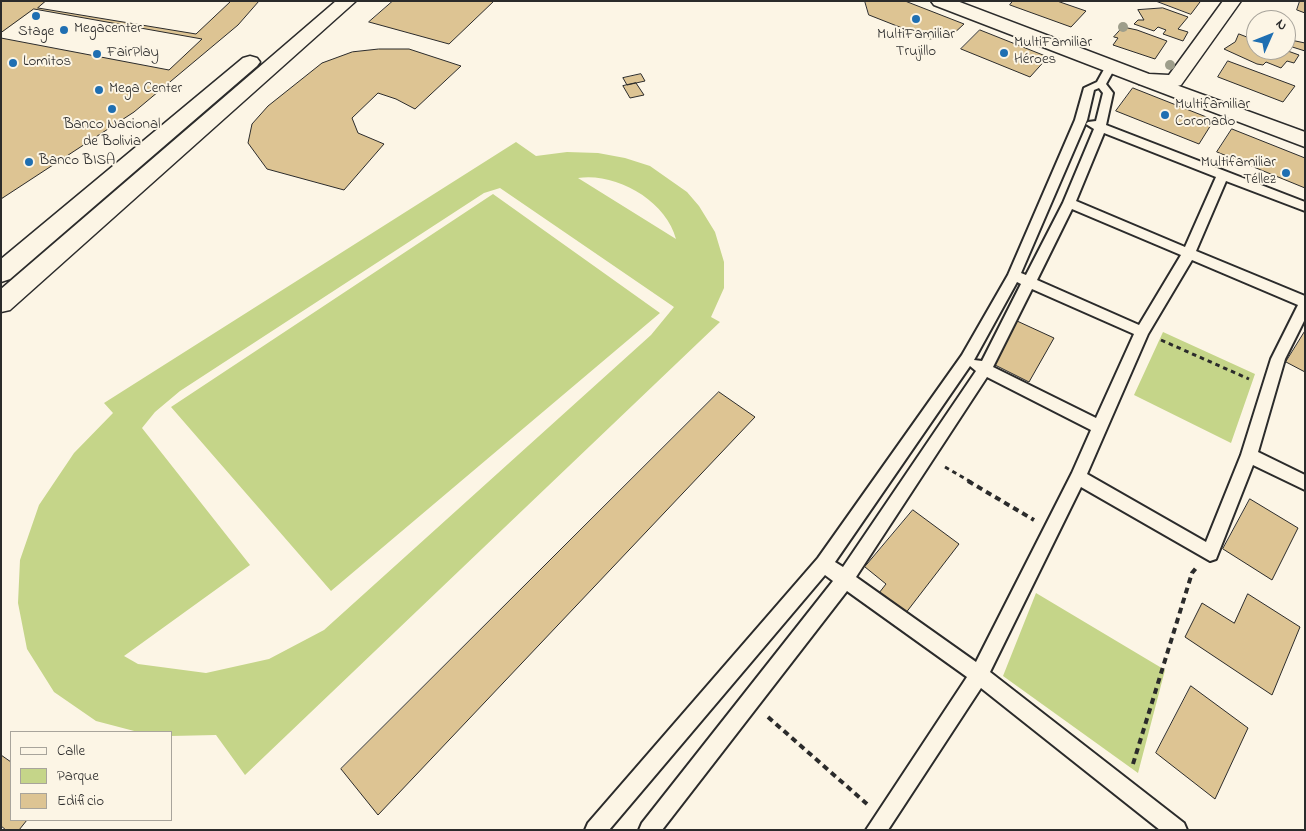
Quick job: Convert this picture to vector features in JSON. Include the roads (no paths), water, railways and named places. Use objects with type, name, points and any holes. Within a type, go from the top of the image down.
[{"type":"main road","points":[[3,272],[322,1]]},
{"type":"main road","points":[[1,303],[347,1]]},
{"type":"main road","points":[[940,1],[986,10],[1174,81],[1299,133]]},
{"type":"main road","points":[[966,1],[1146,80],[1299,133]]},
{"type":"main road","points":[[1174,81],[1232,1]]},
{"type":"main road","points":[[1146,80],[1174,81]]},
{"type":"lane","points":[[595,830],[824,564],[967,359],[1014,275],[1081,120],[1089,88],[1101,84],[1111,66]]},
{"type":"lane","points":[[649,830],[845,579],[985,369],[1069,203],[1100,128],[1108,94],[1101,84]]},
{"type":"lane","points":[[1081,120],[1305,207]]},
{"type":"lane","points":[[880,824],[979,675],[1078,477],[1142,332],[1189,252],[1222,175]]},
{"type":"lane","points":[[1069,203],[1189,252],[1305,303],[1278,359],[1249,455],[1210,553],[1078,477]]},
{"type":"lane","points":[[1014,275],[1142,332]]},
{"type":"lane","points":[[967,359],[1101,428]]},
{"type":"lane","points":[[1249,455],[1305,483]]},
{"type":"lane","points":[[824,564],[979,675],[1177,830]]},
{"type":"place","name":"Stage","points":[[36,16]]},
{"type":"place","name":"MultiFamiliar Trujillo","points":[[916,19]]},
{"type":"place","name":"Megacenter","points":[[64,30]]},
{"type":"place","name":"MultiFamiliar Héroes","points":[[1004,53]]},
{"type":"place","name":"FairPlay","points":[[97,54]]},
{"type":"place","name":"Lomitos","points":[[13,63]]},
{"type":"place","name":"Mega Center","points":[[99,90]]},
{"type":"place","name":"Banco Nacional de Bolivia","points":[[112,109]]},
{"type":"place","name":"Multifamiliar Coronado","points":[[1165,115]]},
{"type":"place","name":"Banco BISA","points":[[29,162]]},
{"type":"place","name":"Multifamiliar Téllez","points":[[1286,173]]}]
